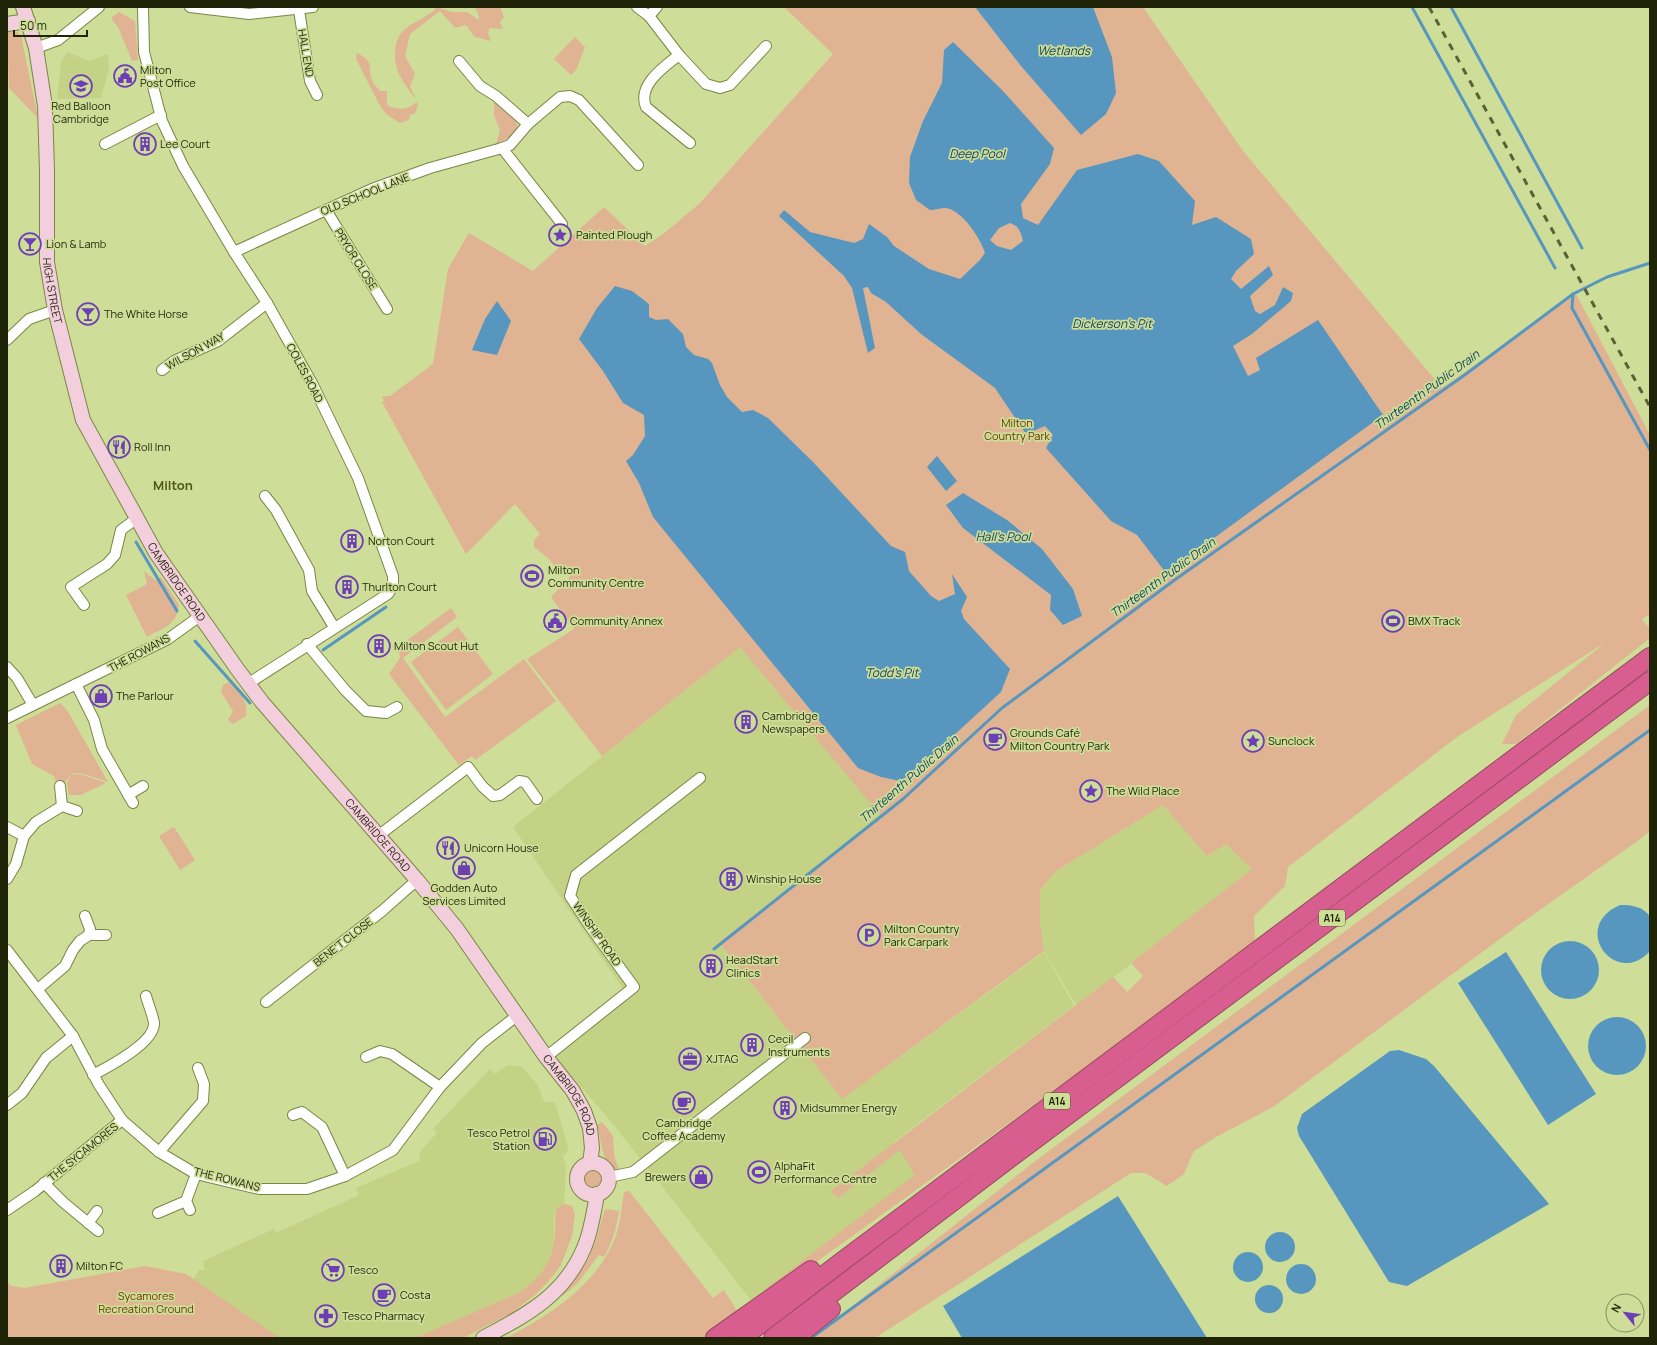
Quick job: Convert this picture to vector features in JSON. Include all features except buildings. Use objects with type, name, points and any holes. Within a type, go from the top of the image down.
[{"type":"highway","name":"A14","points":[[742,1338],[1650,658]]},
{"type":"highway","name":"A14","points":[[773,1338],[1650,681]]},
{"type":"highway","name":"A14","points":[[716,1338],[888,1217],[917,1206]]},
{"type":"highway","name":"A14","points":[[795,1338],[859,1286],[882,1255]]},
{"type":"street","name":"HIGH STREET","points":[[23,7],[36,48],[45,106],[47,262],[55,310],[83,420],[136,519]]},
{"type":"street","points":[[36,48],[58,40],[99,7]]},
{"type":"street","name":"COLES ROAD","points":[[143,7],[144,52],[161,115],[183,166],[234,252],[267,303],[313,385],[358,478],[393,576],[393,586],[388,594],[306,644],[249,683]]},
{"type":"street","points":[[190,7],[249,14],[299,10],[313,7]]},
{"type":"street","points":[[637,7],[648,16],[679,55],[706,84],[720,88],[730,86],[766,46]]},
{"type":"street","points":[[648,16],[657,7]]},
{"type":"street","name":"HALL END","points":[[299,10],[308,75],[317,95]]},
{"type":"street","points":[[7,24],[28,21]]},
{"type":"street","points":[[679,55],[657,74],[645,90],[643,100],[646,107],[690,142]]},
{"type":"street","points":[[459,60],[480,86],[496,96],[528,124]]},
{"type":"street","name":"OLD SCHOOL LANE","points":[[234,252],[372,188],[430,168],[510,145],[528,124],[560,97],[570,96],[579,100],[638,165]]},
{"type":"street","points":[[105,144],[161,115]]},
{"type":"street","points":[[502,148],[562,224]]},
{"type":"street","name":"PRYOR CLOSE","points":[[326,210],[386,309]]},
{"type":"street","name":"WILSON WAY","points":[[162,370],[174,361],[218,341],[267,303]]},
{"type":"street","points":[[7,340],[29,319],[55,310]]},
{"type":"street","points":[[265,496],[276,510],[309,570],[312,591],[334,627]]},
{"type":"street","points":[[84,605],[71,587],[107,564],[115,554],[121,530],[136,519]]},
{"type":"street","name":"CAMBRIDGE ROAD","points":[[136,519],[156,553],[262,702],[417,880],[457,929],[546,1057],[573,1091],[584,1111],[590,1128],[592,1148],[590,1163]]},
{"type":"street","name":"THE ROWANS","points":[[7,718],[168,639],[200,616]]},
{"type":"street","points":[[306,644],[345,690],[366,711],[386,714],[397,707]]},
{"type":"street","points":[[7,667],[17,678],[33,705]]},
{"type":"street","points":[[76,684],[94,720],[102,749],[131,799],[142,786]]},
{"type":"street","points":[[378,836],[468,767],[482,786],[493,796],[500,795],[519,781],[525,782],[538,799]]},
{"type":"street","name":"WINSHIP ROAD","points":[[546,1057],[634,987],[570,896],[576,875],[700,778]]},
{"type":"street","points":[[60,786],[62,806]]},
{"type":"street","points":[[62,806],[77,811]]},
{"type":"street","points":[[7,879],[16,864],[24,836],[36,822],[62,806]]},
{"type":"street","points":[[7,828],[24,836]]},
{"type":"street","name":"BENE'T CLOSE","points":[[266,1002],[382,911],[417,880]]},
{"type":"street","points":[[84,916],[90,929],[89,935]]},
{"type":"street","points":[[38,989],[65,966],[73,950],[80,941],[89,935],[106,934]]},
{"type":"street","name":"THE ROWANS","points":[[7,950],[73,1036],[94,1075],[122,1120],[159,1152],[196,1174],[259,1189],[307,1188],[345,1176],[393,1150],[440,1087],[482,1043],[518,1015]]},
{"type":"street","points":[[94,1075],[136,1050],[153,1029],[154,1023],[146,996]]},
{"type":"street","points":[[7,1105],[22,1093],[46,1058],[73,1036]]},
{"type":"street","points":[[608,1176],[633,1172],[805,1038]]},
{"type":"street","points":[[366,1057],[380,1050],[392,1054],[440,1087]]},
{"type":"street","points":[[159,1152],[203,1100],[208,1083],[198,1068]]},
{"type":"street","points":[[293,1115],[302,1112],[322,1126],[345,1176]]},
{"type":"street","name":"THE SYCAMORES","points":[[7,1210],[15,1206],[122,1120]]},
{"type":"street","points":[[590,1163],[602,1166],[608,1176],[606,1188],[597,1194],[590,1195],[583,1192],[578,1187],[576,1180],[580,1168],[590,1163]]},
{"type":"street","points":[[190,1210],[186,1201],[196,1174]]},
{"type":"street","name":"THE SYCAMORES","points":[[44,1183],[63,1202],[98,1231]]},
{"type":"street","points":[[483,1338],[538,1308],[559,1289],[574,1269],[585,1247],[597,1194]]},
{"type":"street","points":[[158,1213],[186,1201]]},
{"type":"street","points":[[88,1223],[97,1211]]},
{"type":"shaded area","name":"Red Balloon Cambridge","points":[[67,52],[89,61],[108,54],[109,68],[101,98],[57,99],[61,62]]},
{"type":"shaded area","points":[[740,647],[883,817],[719,942],[842,1099],[1044,952],[1074,1006],[895,1141],[916,1176],[751,1300],[617,1129],[549,1049],[623,989],[513,827]]},
{"type":"shaded area","points":[[1163,805],[1207,855],[1226,843],[1252,869],[1077,1006],[1044,951],[1040,923],[1040,890],[1056,871]]},
{"type":"shaded area","points":[[508,1065],[522,1067],[538,1085],[544,1102],[555,1102],[568,1148],[567,1153],[563,1156],[566,1167],[564,1204],[557,1208],[554,1216],[554,1246],[545,1270],[533,1284],[518,1293],[415,1338],[277,1338],[192,1282],[199,1270],[205,1270],[203,1261],[274,1229],[276,1233],[359,1195],[356,1188],[419,1161],[420,1152],[437,1133],[433,1129],[490,1069],[495,1074]]},
{"type":"green space","points":[[437,7],[452,12],[467,12],[479,20],[475,7],[500,7],[504,17],[500,22],[503,29],[490,28],[488,33],[491,41],[475,37],[466,25],[455,28],[440,11],[410,34],[405,56],[415,74],[410,86],[416,100],[397,69],[395,57],[396,45],[400,34],[404,30],[430,14]]},
{"type":"green space","name":"Milton Country Park","points":[[784,7],[1143,7],[1243,151],[1442,388],[1576,294],[1650,435],[1650,614],[1642,619],[1650,629],[1650,638],[1516,744],[1502,744],[1516,715],[1606,642],[1457,737],[1288,867],[1285,886],[1254,916],[1255,945],[768,1297],[764,1290],[915,1175],[900,1150],[838,1198],[831,1191],[1113,977],[1127,992],[1143,976],[1131,963],[1252,869],[1226,844],[1207,856],[1163,805],[1056,871],[1040,890],[1040,923],[1044,951],[842,1099],[719,942],[882,817],[740,647],[602,756],[527,659],[574,629],[551,597],[564,583],[568,582],[570,574],[567,570],[556,568],[548,558],[534,547],[534,540],[540,534],[515,504],[466,554],[382,402],[384,401],[382,396],[390,396],[433,364],[448,269],[469,233],[533,271],[604,207],[645,246],[662,235],[699,204],[833,54]]},
{"type":"green space","points":[[119,12],[135,21],[138,60],[132,61],[118,27],[111,18]]},
{"type":"green space","points":[[10,30],[17,32],[21,36],[38,118],[9,88],[7,31]]},
{"type":"green space","points":[[575,37],[585,47],[576,70],[571,75],[554,59]]},
{"type":"green space","points":[[357,53],[369,62],[374,84],[380,91],[387,91],[387,105],[403,109],[410,107],[417,102],[418,106],[415,113],[410,115],[409,120],[400,123],[386,114],[378,102],[356,59]]},
{"type":"green space","points":[[494,100],[507,110],[517,122],[517,127],[512,135],[496,144],[500,130],[494,115]]},
{"type":"green space","points":[[144,571],[155,580],[161,577],[179,605],[172,622],[147,637],[126,595],[147,584]]},
{"type":"green space","points":[[451,608],[457,617],[403,658],[445,717],[524,659],[556,701],[475,760],[472,756],[459,765],[389,674],[400,658],[398,647]]},
{"type":"green space","points":[[458,627],[493,674],[446,710],[411,662]]},
{"type":"green space","points":[[229,682],[237,690],[246,705],[246,716],[233,724],[228,720],[233,711],[221,692],[223,685]]},
{"type":"green space","points":[[60,703],[67,710],[108,782],[84,774],[73,773],[65,782],[56,782],[54,776],[32,764],[16,725]]},
{"type":"green space","points":[[1650,705],[1650,831],[1636,842],[1520,924],[1273,1107],[1216,1137],[1194,1151],[1184,1174],[1167,1186],[1145,1173],[1131,1173],[875,1338],[812,1338],[1034,1162]]},
{"type":"green space","points":[[72,774],[83,775],[106,783],[81,795],[69,795],[67,782]]},
{"type":"green space","points":[[174,827],[195,860],[180,870],[159,836]]},
{"type":"green space","points":[[602,1122],[613,1136],[614,1155],[619,1171],[613,1168],[605,1158],[597,1125]]},
{"type":"green space","points":[[592,1169],[599,1172],[602,1179],[599,1186],[592,1189],[585,1186],[582,1179],[585,1172]]},
{"type":"green space","points":[[629,1191],[713,1298],[724,1290],[739,1314],[704,1338],[506,1338],[558,1307],[574,1294],[601,1265],[611,1248],[618,1229],[624,1192]]},
{"type":"green space","points":[[564,1204],[572,1206],[575,1214],[572,1236],[561,1265],[548,1282],[535,1295],[510,1314],[463,1338],[415,1338],[518,1293],[534,1281],[545,1268],[549,1260],[554,1243],[556,1211],[557,1208]]},
{"type":"green space","points":[[605,1209],[619,1211],[612,1240],[604,1257],[599,1255],[577,1284],[561,1297],[588,1260],[596,1240]]},
{"type":"green space","name":"Sycamores Recreation Ground","points":[[145,1266],[186,1274],[280,1338],[7,1338],[7,1282],[11,1286],[25,1288]]},
{"type":"water","name":"Wetlands","points":[[975,7],[1093,7],[1112,57],[1116,93],[1106,114],[1081,135],[1021,66]]},
{"type":"water","name":"Dickerson's Pit","points":[[953,42],[1003,91],[1054,148],[1050,164],[1021,204],[1023,218],[1038,225],[1077,170],[1138,154],[1159,161],[1195,201],[1192,225],[1216,217],[1251,239],[1254,254],[1236,271],[1231,279],[1241,289],[1269,266],[1273,275],[1250,296],[1255,311],[1260,314],[1275,305],[1283,287],[1293,293],[1291,301],[1252,334],[1233,346],[1248,376],[1260,370],[1256,358],[1318,320],[1383,415],[1166,573],[1137,535],[1111,521],[1046,448],[1053,435],[1045,426],[1026,434],[995,388],[921,334],[886,302],[871,293],[868,287],[863,288],[875,348],[868,353],[852,288],[844,276],[779,216],[784,210],[810,232],[854,243],[863,239],[869,224],[887,237],[894,246],[929,269],[960,279],[980,260],[985,253],[983,247],[975,233],[964,219],[952,210],[946,208],[930,210],[916,200],[909,183],[910,157],[923,121],[942,83],[944,50]],"holes":[[[1010,223],[1016,226],[1019,230],[1023,241],[1011,250],[997,246],[990,240],[999,228]]]},
{"type":"water","name":"Todd's Pit","points":[[615,286],[632,291],[649,304],[649,317],[656,320],[668,319],[683,334],[686,347],[694,355],[708,359],[712,363],[720,385],[727,397],[742,412],[753,410],[768,418],[813,462],[891,546],[905,552],[909,571],[931,596],[939,601],[955,594],[952,574],[967,597],[961,611],[964,619],[1010,669],[1001,692],[915,771],[900,781],[881,777],[858,768],[653,517],[639,483],[626,461],[633,455],[645,436],[644,415],[623,403],[603,371],[579,339],[597,308]]},
{"type":"water","points":[[497,301],[511,321],[497,355],[472,350],[485,319]]},
{"type":"water","points":[[937,456],[957,481],[946,491],[927,467]]},
{"type":"water","name":"Hall's Pool","points":[[963,493],[1007,520],[1042,549],[1073,589],[1082,616],[1063,625],[1050,610],[1051,595],[963,528],[946,505]]},
{"type":"water","points":[[1620,905],[1640,908],[1650,917],[1650,951],[1637,961],[1624,963],[1612,959],[1603,950],[1598,939],[1598,927],[1605,915]]},
{"type":"water","points":[[1570,941],[1581,943],[1591,949],[1597,959],[1599,970],[1597,981],[1591,991],[1581,997],[1570,999],[1559,997],[1549,991],[1543,981],[1541,970],[1543,959],[1549,949],[1559,943]]},
{"type":"water","points":[[1506,952],[1596,1094],[1548,1125],[1458,983]]},
{"type":"water","points":[[1617,1017],[1628,1019],[1638,1025],[1644,1035],[1646,1046],[1644,1057],[1638,1067],[1628,1073],[1617,1075],[1606,1073],[1596,1067],[1590,1057],[1588,1046],[1590,1035],[1596,1025],[1606,1019]]},
{"type":"water","points":[[1399,1050],[1426,1059],[1434,1066],[1549,1204],[1407,1286],[1389,1282],[1299,1136],[1297,1128],[1302,1114],[1390,1051]]},
{"type":"water","points":[[1118,1196],[1207,1338],[962,1338],[943,1306]]},
{"type":"water","points":[[1280,1232],[1291,1236],[1295,1247],[1291,1258],[1280,1262],[1269,1258],[1265,1247],[1269,1236]]},
{"type":"water","points":[[1248,1252],[1254,1253],[1262,1261],[1262,1273],[1254,1281],[1248,1282],[1242,1281],[1234,1273],[1233,1267],[1234,1261],[1242,1253]]},
{"type":"water","points":[[1301,1264],[1307,1265],[1315,1273],[1315,1285],[1307,1293],[1301,1294],[1295,1293],[1287,1285],[1286,1279],[1287,1273],[1295,1265]]},
{"type":"water","points":[[1269,1285],[1279,1289],[1283,1299],[1279,1309],[1269,1313],[1259,1309],[1255,1299],[1259,1289]]},
{"type":"waterway","points":[[1412,7],[1555,268]]},
{"type":"waterway","points":[[1451,7],[1582,248]]},
{"type":"waterway","name":"Thirteenth Public Drain","points":[[714,949],[903,799],[1002,708],[1176,579],[1466,374],[1573,294],[1607,277],[1650,263]]},
{"type":"waterway","points":[[1573,294],[1572,308],[1650,450]]},
{"type":"waterway","points":[[136,542],[177,611]]},
{"type":"waterway","points":[[323,650],[386,607]]},
{"type":"waterway","points":[[195,641],[250,703]]},
{"type":"waterway","points":[[811,1338],[1650,730]]},
{"type":"railway","points":[[1429,7],[1650,407]]},
{"type":"place","name":"Milton Post Office","points":[[125,76]]},
{"type":"place","name":"Red Balloon Cambridge","points":[[81,86]]},
{"type":"place","name":"Lee Court","points":[[145,144]]},
{"type":"place","name":"Painted Plough","points":[[560,235]]},
{"type":"place","name":"Lion & Lamb","points":[[30,244]]},
{"type":"place","name":"The White Horse","points":[[88,314]]},
{"type":"place","name":"Roll Inn","points":[[119,447]]},
{"type":"place","name":"Norton Court","points":[[352,541]]},
{"type":"place","name":"Milton Community Centre","points":[[532,576]]},
{"type":"place","name":"Thurlton Court","points":[[347,587]]},
{"type":"place","name":"Community Annex","points":[[555,621]]},
{"type":"place","name":"BMX Track","points":[[1393,621]]},
{"type":"place","name":"Milton Scout Hut","points":[[379,646]]},
{"type":"place","name":"The Parlour","points":[[101,696]]},
{"type":"place","name":"Cambridge Newspapers","points":[[746,722]]},
{"type":"place","name":"Grounds Café Milton Country Park","points":[[995,739]]},
{"type":"place","name":"Sunclock","points":[[1253,741]]},
{"type":"place","name":"The Wild Place","points":[[1091,791]]},
{"type":"place","name":"Unicorn House","points":[[448,848]]},
{"type":"place","name":"Godden Auto Services Limited","points":[[464,868]]},
{"type":"place","name":"Winship House","points":[[731,879]]},
{"type":"place","name":"Milton Country Park Carpark","points":[[869,935]]},
{"type":"place","name":"HeadStart Clinics","points":[[711,966]]},
{"type":"place","name":"Cecil Instruments","points":[[752,1045]]},
{"type":"place","name":"XJTAG","points":[[690,1059]]},
{"type":"place","name":"Cambridge Coffee Academy","points":[[684,1103]]},
{"type":"place","name":"Midsummer Energy","points":[[785,1108]]},
{"type":"place","name":"Tesco Petrol Station","points":[[545,1139]]},
{"type":"place","name":"AlphaFit Performance Centre","points":[[759,1172]]},
{"type":"place","name":"Brewers","points":[[701,1177]]},
{"type":"place","name":"Milton FC","points":[[61,1266]]},
{"type":"place","name":"Tesco","points":[[333,1270]]},
{"type":"place","name":"Costa","points":[[384,1295]]},
{"type":"place","name":"Tesco Pharmacy","points":[[326,1316]]},
{"type":"district","name":"Milton","points":[[173,485]]},
{"type":"water label","name":"Deep Pool","points":[[977,154]]}]
